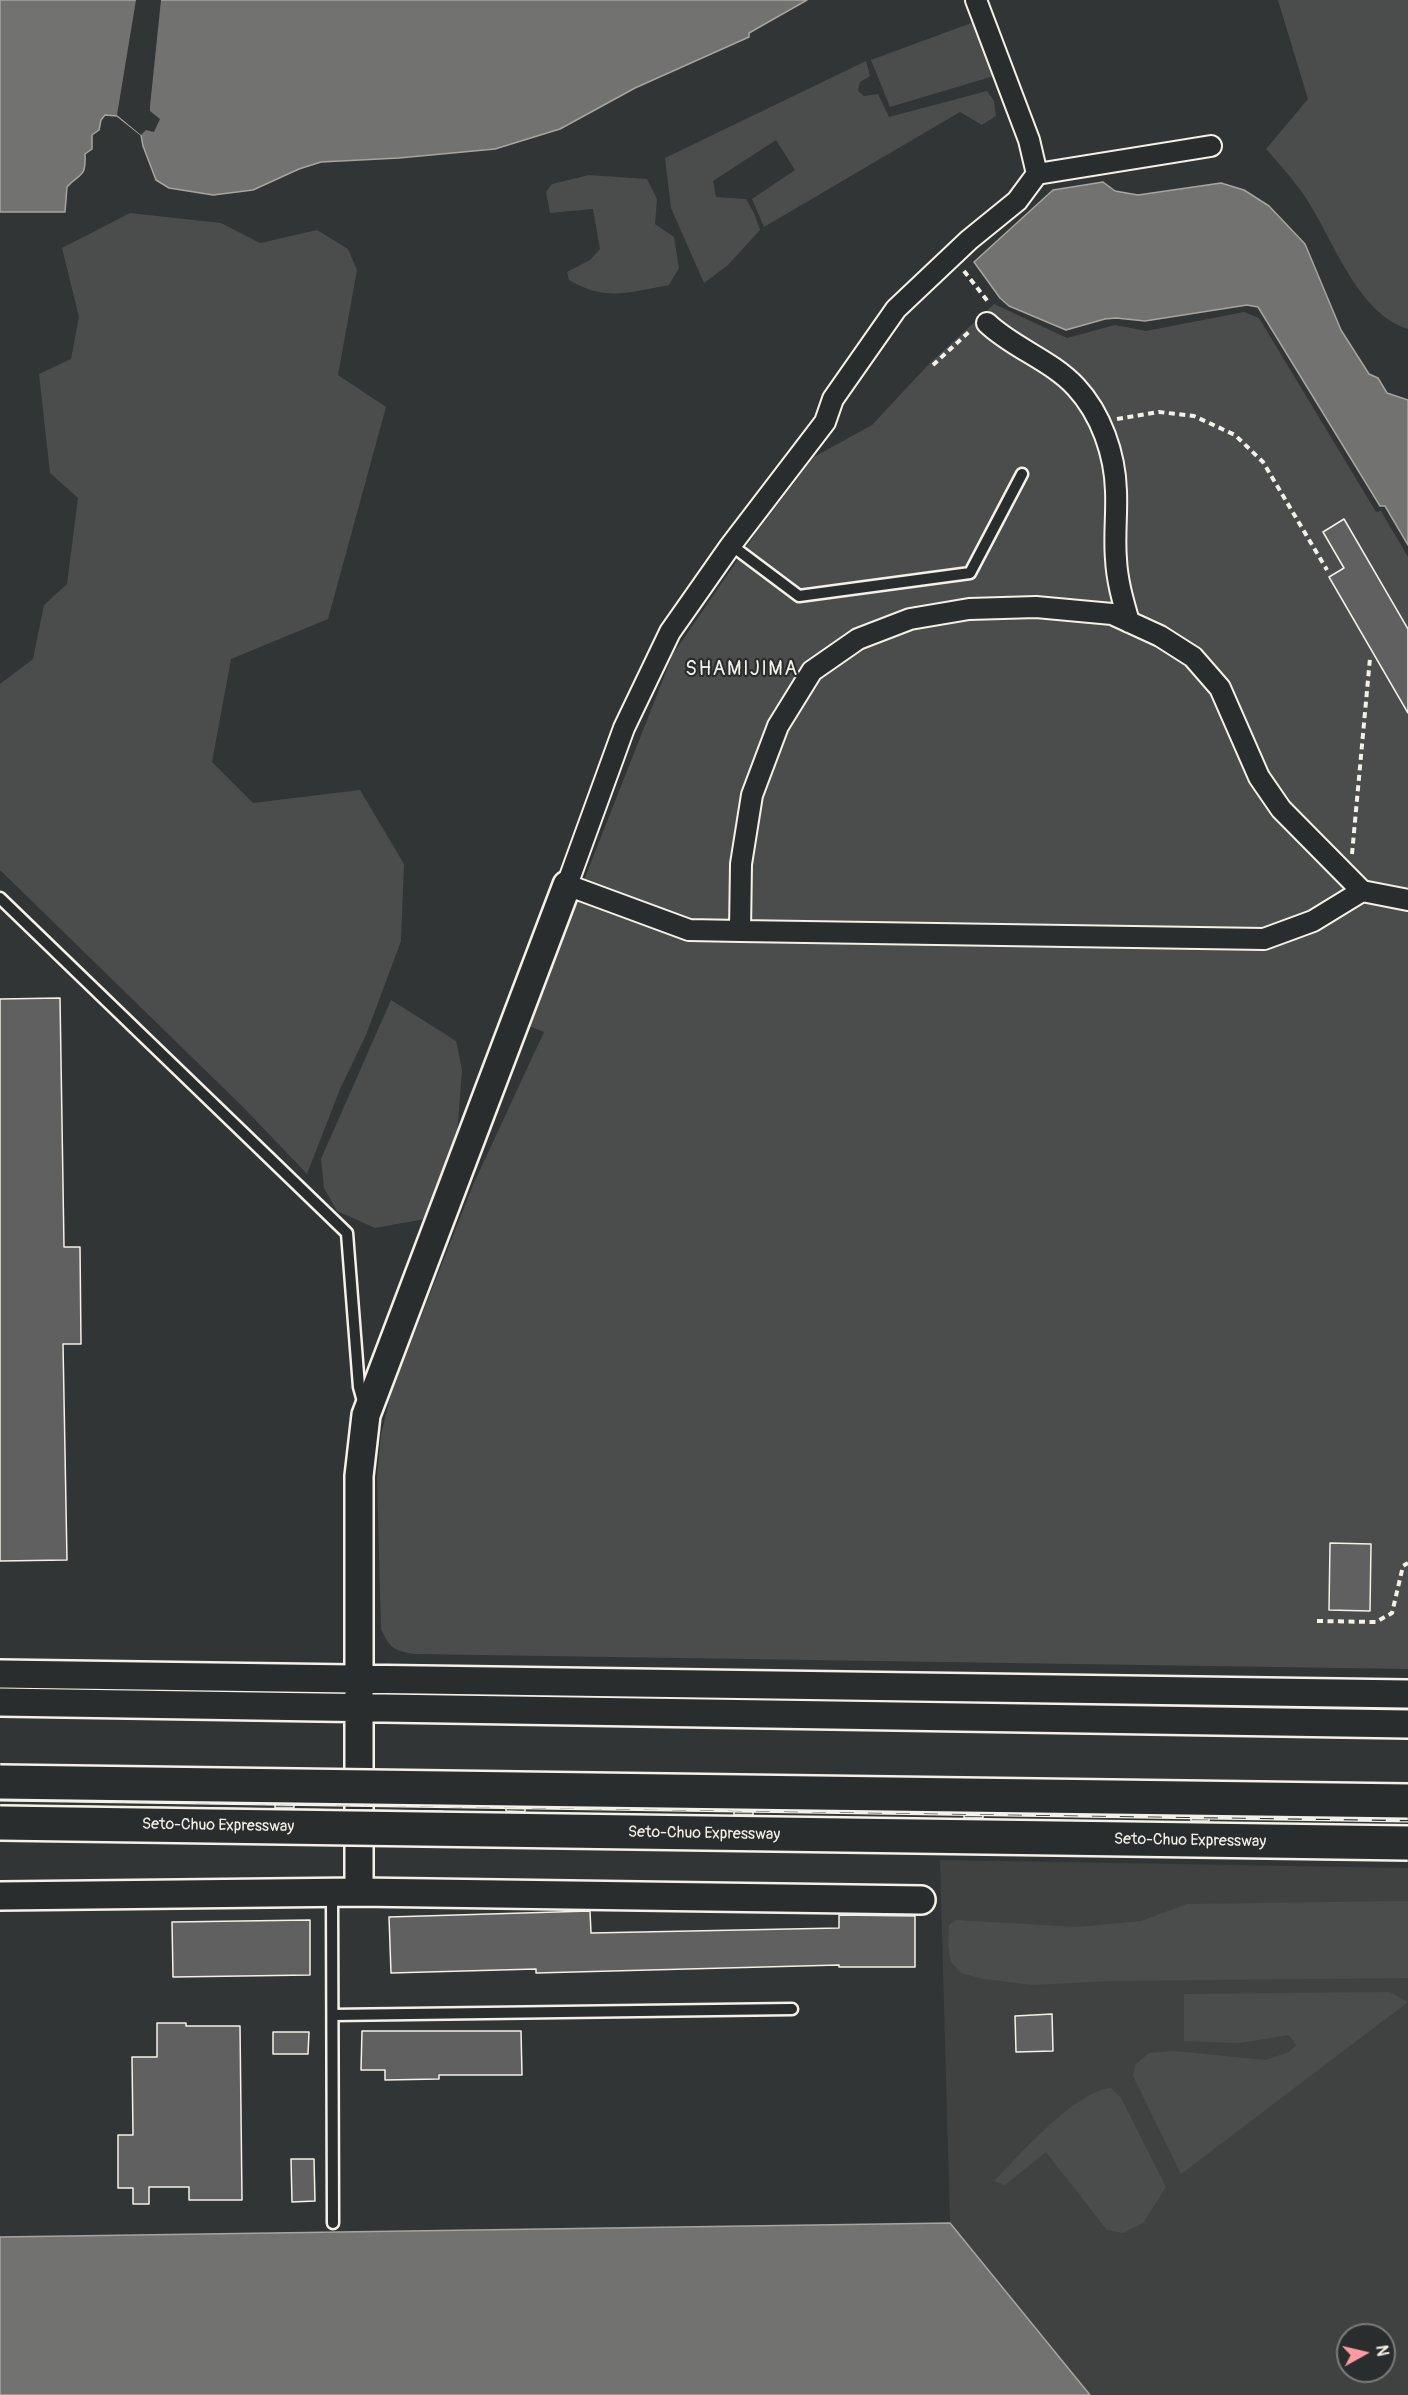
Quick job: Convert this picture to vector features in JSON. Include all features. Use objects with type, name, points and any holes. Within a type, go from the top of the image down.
[{"type":"highway","points":[[0,1782],[1408,1802]]},
{"type":"highway","name":"Seto-Chuo Expressway","points":[[0,1823],[1408,1843]]},
{"type":"street","points":[[976,0],[1029,140],[1037,174]]},
{"type":"street","points":[[359,1892],[359,1476],[366,1414],[624,729],[670,632],[731,545],[825,422],[833,399],[896,309],[969,240],[1017,201],[1037,174],[1211,147]]},
{"type":"street","points":[[987,322],[997,332],[1050,366],[1076,387],[1110,447],[1116,489],[1117,568],[1121,596],[1129,622]]},
{"type":"street","points":[[740,931],[741,864],[752,795],[778,726],[812,671],[858,639],[910,619],[969,609],[1036,606],[1112,614],[1160,636],[1193,657],[1220,688],[1259,777],[1281,809],[1362,891],[1408,900]]},
{"type":"street","points":[[567,885],[689,930],[1264,939],[1313,921],[1362,891]]},
{"type":"street","points":[[0,1674],[1408,1694]]},
{"type":"street","points":[[0,1702],[1408,1724]]},
{"type":"street","points":[[0,1896],[359,1892],[921,1900]]},
{"type":"lane","points":[[731,545],[799,596],[970,573],[1022,474]]},
{"type":"lane","points":[[0,898],[347,1233],[359,1387],[366,1414]]},
{"type":"lane","points":[[332,1893],[333,2223]]},
{"type":"lane","points":[[333,2015],[792,2009]]},
{"type":"path","points":[[1099,424],[1129,416],[1159,412],[1194,416],[1235,435],[1263,462],[1327,570]]},
{"type":"path","points":[[1345,875],[1351,864],[1370,658]]},
{"type":"path","points":[[1317,1621],[1376,1622],[1392,1613],[1403,1566],[1408,1563]]},
{"type":"shaded area","points":[[0,0],[807,0],[749,33],[749,37],[635,88],[560,129],[495,149],[399,158],[321,162],[299,169],[253,190],[213,195],[169,188],[156,180],[141,135],[117,116],[105,115],[101,120],[99,130],[92,135],[92,149],[85,154],[83,171],[67,187],[65,212],[0,212]]},
{"type":"shaded area","points":[[1278,0],[1408,0],[1408,329],[1390,321],[1361,292],[1303,193],[1266,149],[1308,99]]},
{"type":"shaded area","points":[[974,22],[994,76],[890,107],[871,60]]},
{"type":"shaded area","points":[[866,61],[870,76],[860,82],[858,91],[864,96],[878,94],[889,117],[987,91],[994,101],[996,116],[982,125],[960,112],[764,227],[752,199],[795,170],[776,140],[713,181],[716,197],[746,199],[760,230],[728,265],[704,283],[671,208],[665,158]]},
{"type":"shaded area","points":[[589,175],[647,179],[657,199],[655,224],[674,237],[679,268],[669,285],[630,292],[607,293],[582,287],[569,280],[567,272],[590,260],[600,249],[593,209],[550,213],[546,192],[552,184]]},
{"type":"shaded area","points":[[1103,182],[1115,191],[1138,195],[1221,183],[1244,190],[1269,206],[1305,244],[1341,330],[1369,374],[1378,378],[1387,393],[1408,400],[1408,545],[1385,506],[1380,506],[1258,307],[1247,305],[1145,321],[1105,319],[1066,330],[1009,306],[1000,298],[974,262],[1053,190]]},
{"type":"shaded area","points":[[130,213],[221,223],[260,243],[317,230],[348,249],[357,270],[338,375],[386,407],[328,619],[231,659],[212,762],[253,803],[360,790],[404,864],[401,941],[366,1035],[340,1089],[307,1174],[243,1107],[0,870],[0,684],[33,659],[44,605],[67,584],[78,498],[50,473],[39,374],[71,359],[79,317],[62,248]]},
{"type":"shaded area","points":[[994,304],[1067,338],[1115,325],[1146,331],[1244,312],[1259,318],[1376,512],[1381,511],[1408,557],[1408,1669],[414,1654],[397,1650],[390,1644],[381,1629],[377,1478],[381,1435],[391,1393],[473,1185],[544,1032],[527,1025],[673,654],[758,530],[814,457],[872,425],[928,365]]},
{"type":"shaded area","points":[[391,1000],[456,1041],[462,1070],[457,1135],[425,1219],[375,1228],[337,1211],[324,1188],[321,1159]]},
{"type":"shaded area","points":[[940,1860],[1408,1868],[1408,2395],[1090,2395],[950,2223]]},
{"type":"shaded area","points":[[1408,1901],[1408,1978],[1111,1981],[1033,1985],[984,1979],[961,1973],[951,1962],[948,1945],[949,1925],[956,1920],[1077,1927],[1141,1921],[1187,1904]]},
{"type":"shaded area","points":[[1390,1992],[1408,2002],[1181,2174],[1133,2076],[1135,2065],[1149,2053],[1174,2051],[1266,2060],[1289,2052],[1296,2045],[1289,2035],[1240,2043],[1184,2041],[1184,1994]]},
{"type":"shaded area","points":[[1111,2088],[1121,2098],[1166,2187],[1143,2223],[1123,2233],[1107,2230],[1046,2152],[1005,2185],[994,2181],[1065,2112],[1081,2100]]},
{"type":"shaded area","points":[[950,2223],[1090,2395],[0,2395],[0,2237]]},
{"type":"pier","points":[[136,0],[161,0],[150,106],[150,111],[160,119],[154,132],[146,130],[141,135],[117,115]]},
{"type":"building","points":[[1344,519],[1408,629],[1408,713],[1329,577],[1344,568],[1323,532]]},
{"type":"building","points":[[60,998],[64,1247],[80,1247],[81,1344],[63,1344],[67,1560],[0,1561],[0,999]]},
{"type":"building","points":[[1330,1543],[1371,1544],[1370,1611],[1329,1610]]},
{"type":"building","points":[[275,1804],[294,1805],[294,1808],[275,1808]]},
{"type":"building","points":[[506,1808],[525,1808],[525,1812],[506,1811]]},
{"type":"building","points":[[734,1811],[753,1811],[753,1815],[734,1815]]},
{"type":"building","points":[[964,1814],[983,1814],[983,1818],[964,1818]]},
{"type":"building","points":[[1191,1817],[1209,1817],[1209,1821],[1191,1821]]},
{"type":"building","points":[[590,1911],[591,1933],[839,1928],[839,1915],[915,1916],[915,1967],[839,1967],[839,1965],[536,1973],[536,1969],[391,1973],[389,1917]]},
{"type":"building","points":[[310,1920],[310,1975],[173,1977],[172,1922]]},
{"type":"building","points":[[1052,2014],[1053,2051],[1016,2052],[1015,2016]]},
{"type":"building","points":[[157,2023],[186,2023],[186,2026],[240,2026],[242,2200],[189,2200],[189,2187],[149,2187],[149,2204],[133,2204],[133,2188],[118,2188],[118,2135],[133,2135],[132,2057],[157,2057]]},
{"type":"building","points":[[362,2031],[521,2031],[522,2075],[439,2075],[439,2079],[385,2080],[385,2070],[361,2070]]},
{"type":"building","points":[[273,2032],[309,2032],[308,2054],[273,2054]]},
{"type":"building","points":[[291,2159],[314,2159],[315,2201],[292,2202]]},
{"type":"railway","points":[[0,1798],[1408,1819]]},
{"type":"railway","points":[[0,1808],[442,1814]]},
{"type":"district","name":"SHAMIJIMA","points":[[742,670]]}]
